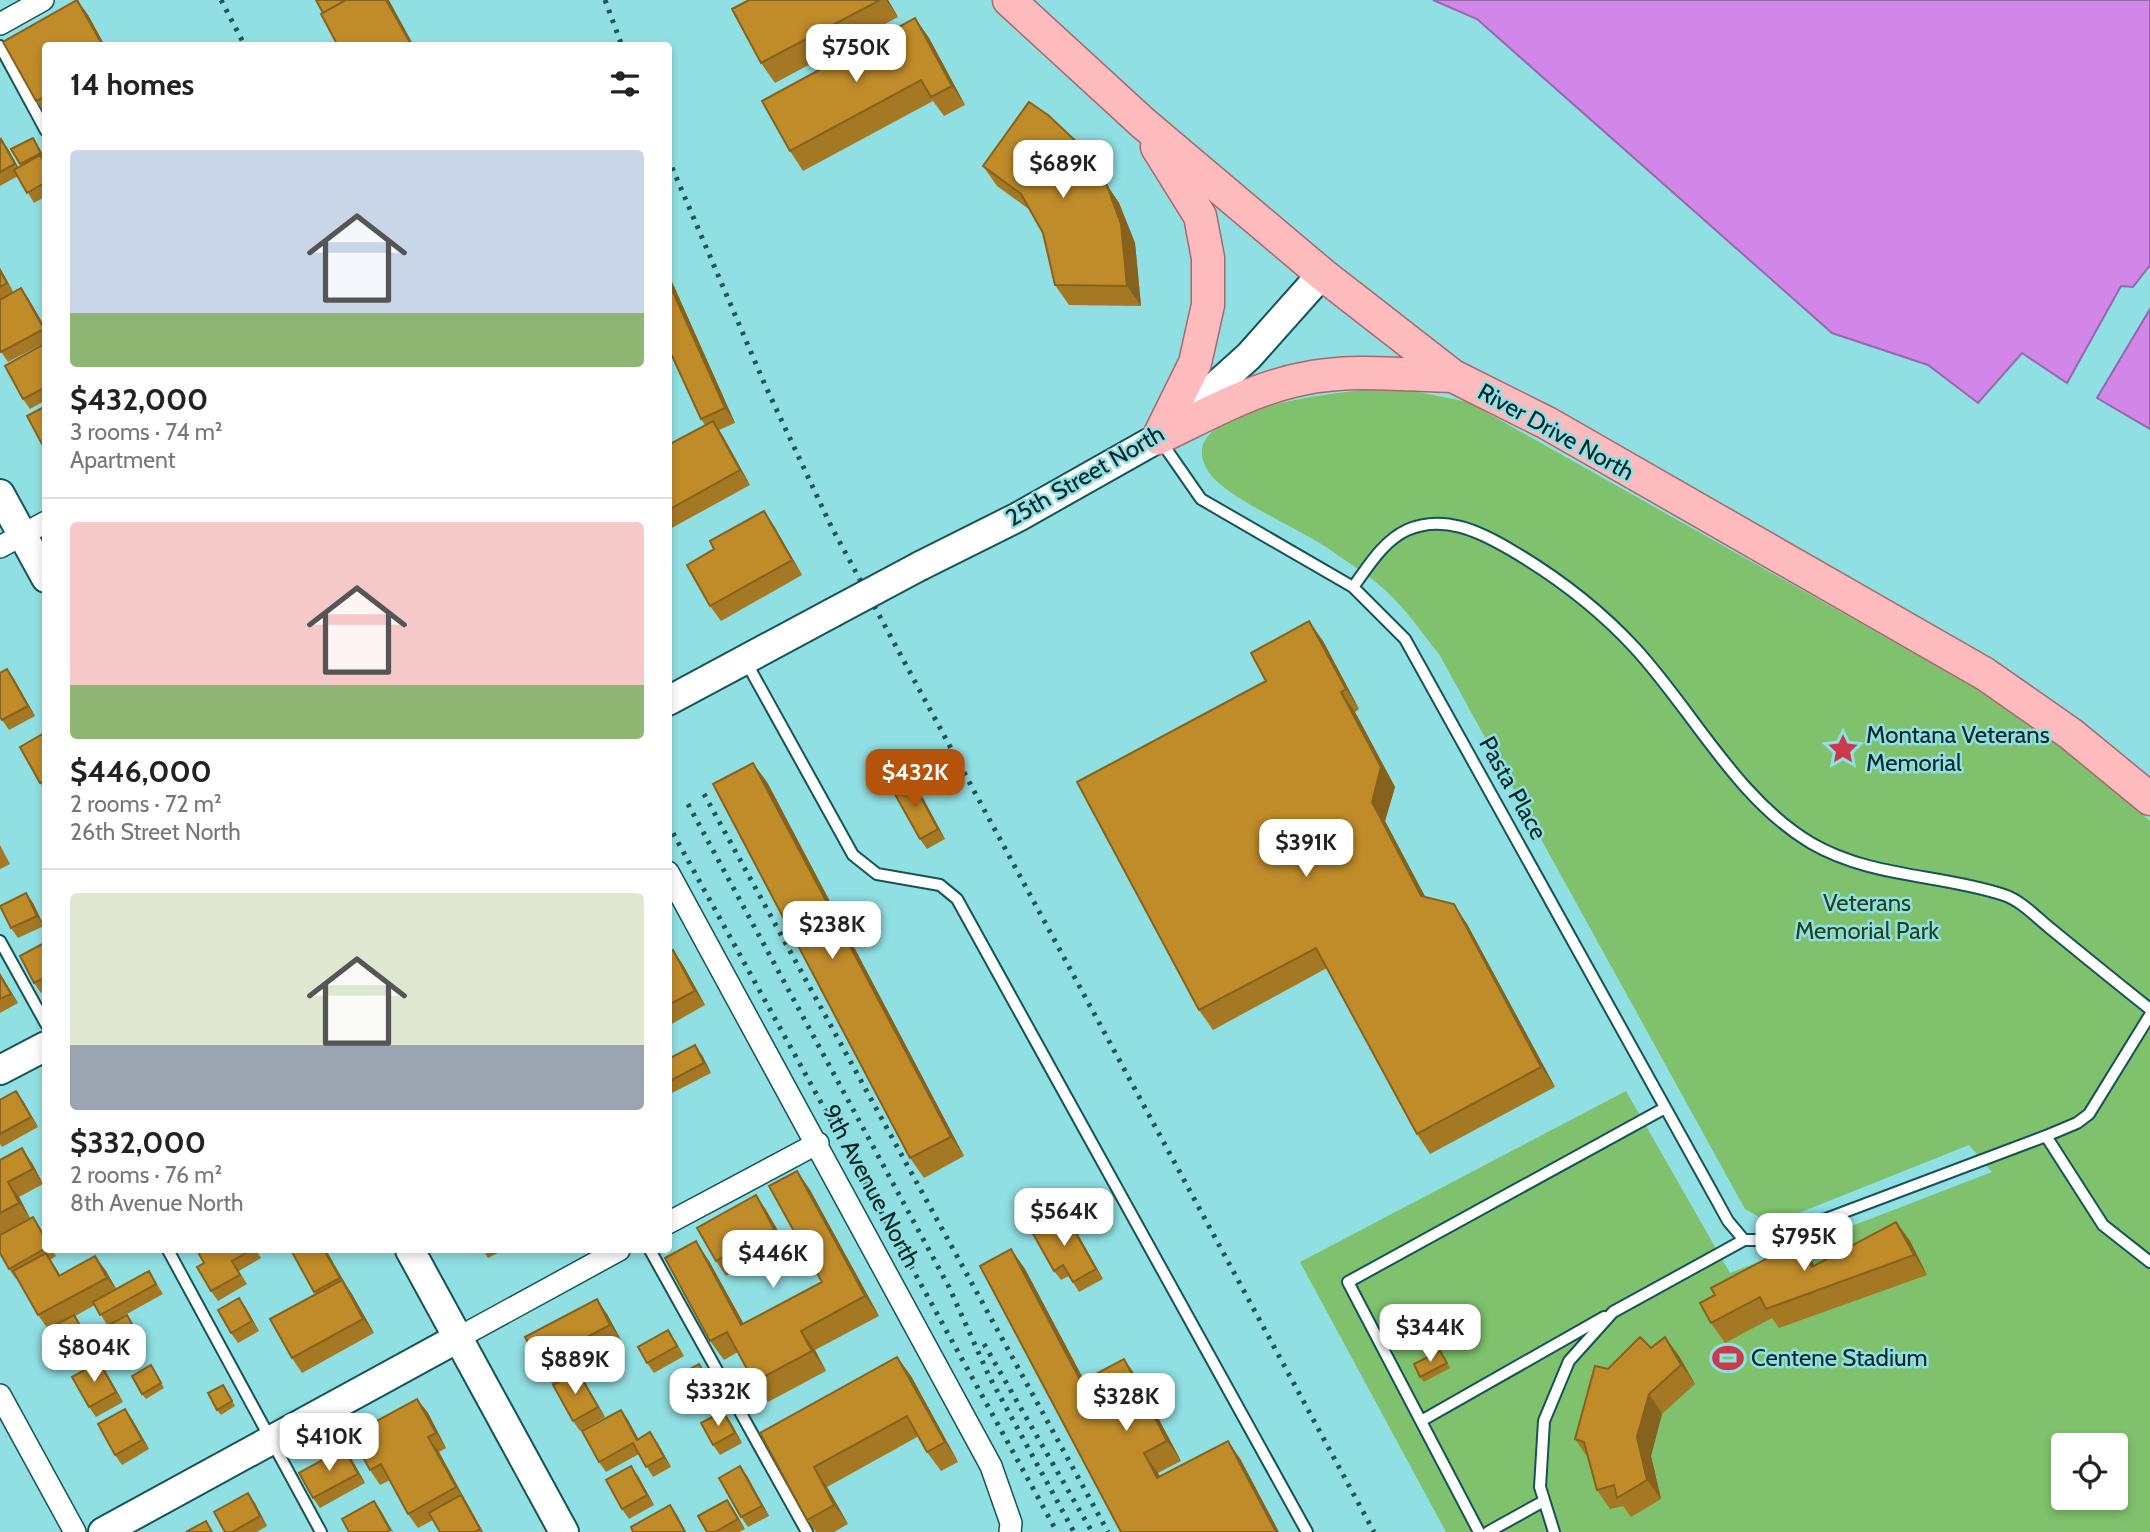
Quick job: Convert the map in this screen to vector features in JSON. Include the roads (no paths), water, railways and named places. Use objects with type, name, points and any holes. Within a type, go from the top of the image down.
[{"type":"main road","name":"River Drive North","points":[[1009,0],[1143,123],[1322,274],[1453,376],[1547,423],[1953,655],[2071,734],[2150,799]]},
{"type":"main road","points":[[1143,123],[1200,216],[1208,258],[1209,305],[1195,363],[1158,438]]},
{"type":"main road","points":[[1158,438],[1260,390],[1304,378],[1351,374],[1453,376]]},
{"type":"street","points":[[0,24],[43,0]]},
{"type":"street","name":"25th Street North","points":[[745,660],[1018,517],[1158,438],[1249,356],[1322,274]]},
{"type":"street","points":[[0,494],[42,571]]},
{"type":"street","points":[[672,699],[745,660]]},
{"type":"street","name":"9th Avenue North","points":[[672,879],[818,1143],[991,1466],[1011,1523],[1010,1532]]},
{"type":"street","points":[[0,1070],[42,1048]]},
{"type":"street","points":[[672,1221],[818,1143]]},
{"type":"street","points":[[412,1253],[564,1532]]},
{"type":"street","points":[[103,1532],[614,1253]]},
{"type":"street","points":[[0,1395],[75,1532]]},
{"type":"lane","points":[[0,46],[42,124]]},
{"type":"lane","name":"Pasta Place","points":[[1158,438],[1201,499],[1353,587],[1405,639],[1728,1221],[1744,1240]]},
{"type":"lane","points":[[1353,587],[1384,547],[1408,530],[1427,524],[1456,524],[1488,536],[1582,597],[1635,648],[1760,803],[1812,844],[1850,861],[1882,870],[2006,896],[2150,1009]]},
{"type":"lane","points":[[745,660],[853,855],[877,874],[940,884],[957,898],[1307,1532]]},
{"type":"lane","points":[[0,941],[42,1017]]},
{"type":"lane","points":[[1421,1421],[1744,1240],[1770,1240],[2077,1123],[2089,1114],[2150,1015]]},
{"type":"lane","points":[[1479,1532],[1348,1282],[1665,1108]]},
{"type":"lane","points":[[2046,1136],[2103,1225],[2150,1262]]},
{"type":"lane","points":[[170,1253],[321,1532]]},
{"type":"lane","points":[[652,1253],[807,1532]]},
{"type":"lane","points":[[1553,1532],[1540,1487],[1544,1421],[1569,1361],[1613,1312]]},
{"type":"lane","points":[[1488,1532],[1544,1501]]},
{"type":"railway","points":[[221,0],[243,42]]},
{"type":"railway","points":[[605,0],[621,42]]},
{"type":"railway","points":[[672,167],[765,385],[831,526],[1374,1532]]},
{"type":"railway","points":[[704,794],[1108,1532]]},
{"type":"railway","points":[[688,804],[949,1287],[989,1376],[1074,1532]]},
{"type":"railway","points":[[672,831],[1057,1532]]},
{"type":"railway","points":[[984,1344],[1092,1532]]},
{"type":"place","name":"Montana Veterans Memorial","points":[[1843,749]]},
{"type":"place","name":"Centene Stadium","points":[[1728,1358]]},
{"type":"park label","name":"Veterans Memorial Park","points":[[1867,917]]}]
